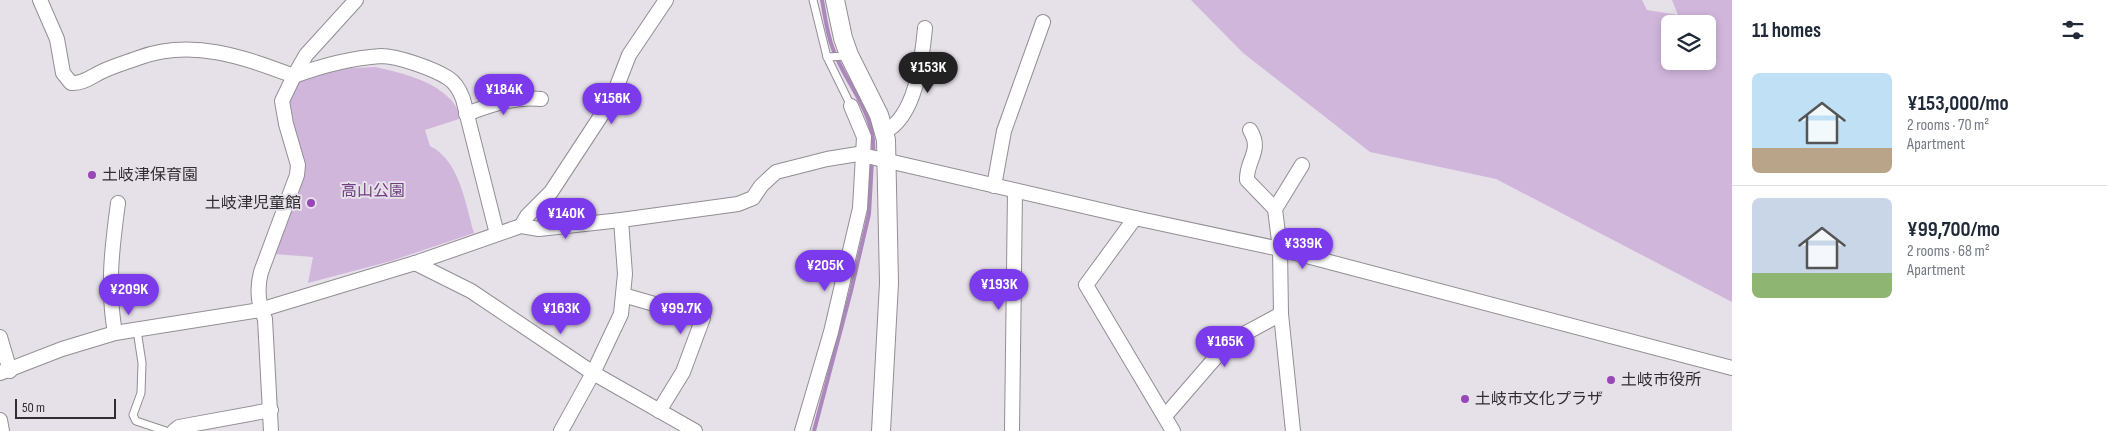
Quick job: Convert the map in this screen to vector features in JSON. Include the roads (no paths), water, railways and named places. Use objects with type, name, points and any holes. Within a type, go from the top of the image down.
[{"type":"street","points":[[40,0],[57,39],[63,73],[71,82],[77,83],[87,80],[141,57],[178,48],[208,49],[240,57],[294,76],[319,67],[382,56],[392,57],[448,78],[459,89],[497,234]]},
{"type":"street","points":[[271,431],[265,319],[260,310],[258,283],[297,175],[298,165],[286,124],[282,101],[294,76],[312,48],[356,0]]},
{"type":"street","points":[[521,226],[527,216],[551,192],[612,99],[629,55],[666,0]]},
{"type":"street","points":[[802,431],[831,332],[860,208],[874,157],[884,132],[879,115],[842,38],[835,0]]},
{"type":"street","points":[[994,186],[1004,130],[1043,22]]},
{"type":"street","points":[[884,132],[891,129],[908,104],[918,78],[924,28]]},
{"type":"street","points":[[466,114],[508,100],[529,97],[541,99]]},
{"type":"street","points":[[851,106],[874,157],[889,283],[881,431]]},
{"type":"street","points":[[1250,130],[1254,136],[1256,149],[1246,171],[1246,180],[1275,208],[1280,249],[1282,314],[1293,431]]},
{"type":"street","points":[[0,337],[5,372],[62,349],[114,333],[260,310],[415,263],[521,226],[539,229],[738,204],[752,198],[761,186],[776,172],[827,158],[858,154],[1015,191],[1280,249],[1732,368]]},
{"type":"street","points":[[1275,208],[1302,165]]},
{"type":"street","points":[[1012,431],[1015,191]]},
{"type":"street","points":[[114,333],[110,305],[110,255],[118,203]]},
{"type":"street","points":[[1135,218],[1086,285],[1173,431]]},
{"type":"street","points":[[561,431],[593,373],[621,314],[625,274],[621,220]]},
{"type":"street","points":[[415,263],[471,291],[593,373],[695,431]]},
{"type":"street","points":[[623,295],[703,318],[683,372],[659,411]]},
{"type":"street","points":[[1165,416],[1229,342],[1282,314]]},
{"type":"street","points":[[174,431],[179,427],[271,410]]},
{"type":"street","points":[[0,420],[2,431]]},
{"type":"lane","points":[[813,0],[828,58],[851,106]]},
{"type":"lane","points":[[828,58],[849,56]]},
{"type":"lane","points":[[137,330],[142,363],[141,393],[133,415],[136,421],[166,431]]},
{"type":"waterway","points":[[822,0],[833,49],[866,113],[873,139],[873,154]]},
{"type":"waterway","points":[[814,431],[869,214],[872,161]]},
{"type":"place","name":"土岐津保育園","points":[[92,175]]},
{"type":"place","name":"土岐津児童館","points":[[311,203]]},
{"type":"place","name":"土岐市役所","points":[[1611,380]]},
{"type":"place","name":"土岐市文化プラザ","points":[[1465,399]]},
{"type":"park label","name":"高山公園","points":[[373,191]]}]
